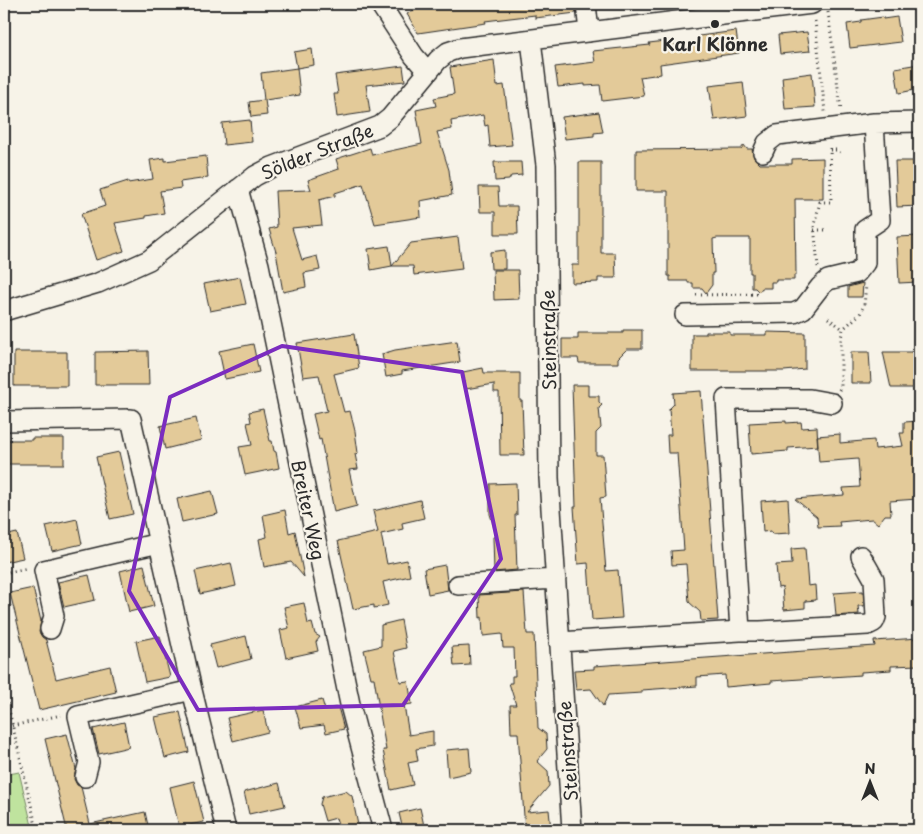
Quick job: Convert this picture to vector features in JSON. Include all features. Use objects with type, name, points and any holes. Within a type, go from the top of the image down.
[{"type":"street","points":[[380,4],[414,56],[428,72]]},
{"type":"street","points":[[586,4],[589,32]]},
{"type":"street","name":"Sölder Straße","points":[[4,312],[98,283],[149,260],[255,176],[272,167],[380,126],[390,118],[438,60],[448,52],[460,48],[589,32],[739,8],[818,9]]},
{"type":"street","name":"Steinstraße","points":[[532,40],[546,165],[549,478],[572,830]]},
{"type":"street","points":[[764,152],[767,143],[777,135],[820,120],[844,126],[919,122]]},
{"type":"street","points":[[685,315],[794,313],[803,309],[828,280],[857,273],[865,264],[865,230],[880,220],[874,123]]},
{"type":"street","name":"Breiter Weg","points":[[238,189],[259,265],[352,709],[383,830]]},
{"type":"street","points":[[740,631],[726,400],[810,399],[832,403]]},
{"type":"street","points":[[4,421],[131,419],[192,690],[226,830]]},
{"type":"street","points":[[50,629],[54,616],[44,570],[159,543]]},
{"type":"street","points":[[560,642],[868,625],[874,622],[876,612],[874,579],[861,556]]},
{"type":"street","points":[[458,585],[556,579]]},
{"type":"street","points":[[85,777],[89,762],[78,716],[192,690]]},
{"type":"path","points":[[818,9],[825,112],[820,120],[829,136],[831,202],[820,202],[815,220],[814,230],[818,270]]},
{"type":"path","points":[[818,9],[844,126]]},
{"type":"path","points":[[830,150],[840,152]]},
{"type":"path","points":[[814,230],[826,230]]},
{"type":"path","points":[[832,403],[841,387],[841,338],[843,329],[860,314],[864,306],[866,292],[865,264]]},
{"type":"path","points":[[696,295],[767,294]]},
{"type":"path","points":[[828,318],[843,329]]},
{"type":"path","points":[[4,574],[38,566],[44,570]]},
{"type":"path","points":[[4,690],[36,830]]},
{"type":"path","points":[[12,726],[73,713],[78,716]]},
{"type":"highlighted area","points":[[282,346],[462,372],[501,559],[403,705],[198,710],[129,591],[170,397]]},
{"type":"green space","points":[[19,772],[33,830],[4,830],[4,775]]},
{"type":"building","points":[[424,4],[575,4],[576,13],[535,18],[535,15],[485,21],[486,23],[418,33],[407,14]]},
{"type":"building","points":[[883,17],[883,19],[897,17],[901,42],[850,48],[847,24]]},
{"type":"building","points":[[736,31],[739,53],[660,64],[661,74],[640,77],[644,96],[602,101],[600,85],[585,86],[585,84],[558,87],[555,67],[595,62],[593,51],[650,45],[649,43],[674,40],[675,46],[700,42],[699,36]]},
{"type":"building","points":[[807,32],[810,51],[780,54],[778,35]]},
{"type":"building","points":[[312,49],[314,65],[297,68],[294,52]]},
{"type":"building","points":[[494,60],[497,86],[504,85],[512,145],[490,147],[488,125],[485,126],[483,115],[451,121],[452,129],[437,132],[449,170],[452,195],[420,201],[421,217],[375,224],[363,184],[335,193],[335,196],[319,200],[322,225],[292,228],[302,260],[317,256],[320,270],[304,273],[306,287],[283,292],[276,252],[269,229],[277,227],[275,191],[311,190],[308,180],[339,169],[336,159],[370,148],[372,155],[422,144],[416,110],[436,106],[434,98],[454,94],[450,67]]},
{"type":"building","points":[[919,64],[919,89],[899,93],[895,68]]},
{"type":"building","points":[[403,66],[405,81],[366,85],[370,112],[337,117],[334,94],[338,94],[335,75]]},
{"type":"building","points":[[297,68],[300,95],[265,100],[267,115],[251,117],[249,102],[264,100],[261,73]]},
{"type":"building","points":[[812,73],[815,107],[785,109],[782,77]]},
{"type":"building","points":[[743,82],[747,116],[714,120],[709,86]]},
{"type":"building","points":[[599,112],[603,132],[594,133],[594,136],[565,139],[562,117]]},
{"type":"building","points":[[250,120],[252,142],[224,145],[222,123]]},
{"type":"building","points":[[744,145],[747,149],[752,149],[754,158],[760,164],[792,164],[792,159],[823,158],[823,199],[795,199],[796,275],[794,275],[794,280],[776,280],[776,282],[771,282],[771,288],[762,288],[759,292],[752,288],[750,238],[717,238],[713,239],[714,273],[712,273],[712,285],[706,293],[702,288],[693,288],[693,283],[688,283],[688,281],[670,281],[670,276],[668,276],[668,191],[636,191],[636,150],[741,149]]},
{"type":"building","points":[[206,156],[208,178],[180,182],[181,188],[160,191],[164,213],[115,223],[124,251],[96,260],[81,214],[105,206],[100,190],[128,181],[128,183],[153,179],[150,160],[165,158],[165,161]]},
{"type":"building","points":[[895,161],[919,161],[919,206],[897,207]]},
{"type":"building","points":[[494,162],[521,162],[522,175],[511,176],[509,180],[495,181]]},
{"type":"building","points":[[579,162],[601,162],[601,253],[615,253],[616,278],[598,278],[598,282],[572,283],[572,265],[579,265]]},
{"type":"building","points":[[479,187],[498,187],[499,206],[517,206],[518,234],[495,234],[495,212],[480,212]]},
{"type":"building","points":[[919,236],[919,282],[899,283],[897,237]]},
{"type":"building","points":[[458,237],[462,269],[414,275],[413,266],[392,266],[411,243]]},
{"type":"building","points":[[389,246],[392,266],[371,270],[368,249]]},
{"type":"building","points":[[505,250],[505,269],[491,269],[490,252]]},
{"type":"building","points":[[493,270],[518,270],[519,299],[494,300]]},
{"type":"building","points":[[240,277],[246,304],[210,311],[204,284]]},
{"type":"building","points":[[863,283],[862,297],[848,297],[848,287]]},
{"type":"building","points":[[623,330],[642,330],[642,349],[627,349],[618,358],[618,363],[579,363],[578,358],[562,358],[562,339],[578,339],[578,333],[623,333]]},
{"type":"building","points":[[706,332],[730,332],[730,335],[767,335],[767,332],[805,333],[805,369],[784,371],[692,371],[692,334],[706,334]]},
{"type":"building","points":[[354,334],[359,368],[334,374],[344,412],[350,411],[355,431],[358,453],[355,454],[358,469],[349,470],[357,506],[334,512],[321,439],[319,440],[313,414],[327,411],[319,375],[303,377],[297,343]]},
{"type":"building","points":[[457,341],[460,362],[402,371],[402,374],[386,377],[382,354],[395,350]]},
{"type":"building","points":[[253,344],[259,372],[225,379],[219,351]]},
{"type":"building","points":[[148,351],[149,385],[95,385],[95,352]]},
{"type":"building","points":[[14,352],[67,352],[67,386],[14,386]]},
{"type":"building","points":[[851,352],[869,352],[871,383],[851,383]]},
{"type":"building","points":[[883,352],[919,352],[919,388],[891,388]]},
{"type":"building","points":[[483,368],[484,373],[520,373],[524,455],[500,455],[499,392],[494,392],[494,384],[466,389],[463,372]]},
{"type":"building","points":[[572,385],[588,385],[588,396],[599,396],[599,402],[602,405],[599,408],[601,428],[596,433],[596,455],[603,455],[606,497],[600,498],[606,571],[618,570],[622,618],[592,620],[588,563],[578,564],[574,507],[576,507]]},
{"type":"building","points":[[701,391],[718,620],[701,621],[700,612],[689,602],[686,564],[672,565],[671,551],[684,550],[677,453],[668,453],[667,435],[671,435],[669,409],[674,404],[673,393]]},
{"type":"building","points":[[263,409],[270,441],[272,441],[274,451],[276,452],[279,468],[245,475],[239,447],[252,445],[247,423],[251,422],[249,412]]},
{"type":"building","points":[[196,418],[201,440],[165,449],[160,426]]},
{"type":"building","points":[[786,421],[786,423],[801,422],[802,428],[817,427],[818,446],[788,448],[788,451],[751,454],[749,423]]},
{"type":"building","points":[[919,421],[919,466],[915,467],[917,499],[890,501],[891,515],[885,515],[878,524],[872,519],[839,522],[840,526],[818,527],[817,517],[795,499],[844,495],[843,488],[860,487],[858,459],[819,462],[817,436],[840,434],[840,443],[874,440],[875,449],[903,446],[900,433],[904,433],[904,422]]},
{"type":"building","points":[[32,438],[64,438],[64,464],[4,464],[4,440],[32,440]]},
{"type":"building","points":[[119,452],[133,514],[110,519],[96,457]]},
{"type":"building","points":[[516,483],[517,570],[494,572],[493,537],[497,536],[490,514],[490,484]]},
{"type":"building","points":[[212,491],[218,514],[182,522],[177,499]]},
{"type":"building","points":[[788,499],[790,533],[772,534],[771,531],[763,532],[761,501]]},
{"type":"building","points":[[420,500],[424,518],[402,523],[403,529],[381,534],[387,564],[407,560],[410,576],[383,582],[388,605],[374,608],[374,605],[353,609],[338,541],[378,532],[373,511]]},
{"type":"building","points":[[285,510],[289,533],[295,531],[304,577],[291,562],[264,567],[259,539],[267,537],[263,515]]},
{"type":"building","points":[[77,519],[82,544],[52,551],[46,526]]},
{"type":"building","points":[[17,533],[23,558],[4,562],[4,536]]},
{"type":"building","points":[[805,548],[808,586],[815,585],[816,600],[805,601],[805,608],[784,610],[782,587],[778,588],[776,565],[792,564],[791,549]]},
{"type":"building","points":[[231,563],[236,586],[200,594],[195,571]]},
{"type":"building","points":[[144,565],[154,606],[129,612],[120,571]]},
{"type":"building","points":[[445,565],[448,590],[428,594],[424,569]]},
{"type":"building","points":[[89,575],[95,600],[64,607],[58,582]]},
{"type":"building","points":[[33,588],[41,621],[39,632],[46,640],[56,679],[110,666],[116,692],[39,710],[10,593]]},
{"type":"building","points":[[863,591],[864,606],[858,606],[859,614],[836,616],[834,593]]},
{"type":"building","points":[[524,592],[527,634],[534,634],[538,728],[546,734],[547,749],[537,761],[548,771],[549,786],[527,812],[549,810],[551,830],[525,830],[518,733],[511,733],[510,705],[516,705],[509,683],[512,683],[512,676],[515,676],[514,648],[503,648],[502,634],[483,636],[482,617],[480,618],[479,595]]},
{"type":"building","points":[[304,603],[308,624],[312,623],[315,634],[320,637],[316,642],[318,651],[286,658],[280,630],[289,628],[284,607]]},
{"type":"building","points":[[401,620],[406,648],[394,651],[400,682],[408,681],[412,704],[404,705],[409,735],[433,731],[433,746],[416,749],[418,761],[408,763],[413,785],[391,790],[383,750],[386,750],[374,678],[371,678],[364,650],[381,646],[381,625]]},
{"type":"building","points":[[160,636],[170,677],[145,682],[136,641]]},
{"type":"building","points":[[246,636],[251,659],[216,668],[210,645]]},
{"type":"building","points":[[919,638],[919,665],[891,666],[891,670],[861,672],[861,675],[771,681],[771,683],[726,687],[725,675],[697,677],[697,686],[642,690],[642,693],[608,695],[603,706],[591,689],[576,690],[574,670],[594,669],[594,666],[875,646],[874,641]]},
{"type":"building","points":[[469,646],[470,665],[454,666],[452,647]]},
{"type":"building","points":[[322,700],[325,710],[338,707],[344,729],[326,733],[324,725],[301,728],[295,707]]},
{"type":"building","points":[[263,710],[268,732],[233,741],[227,718]]},
{"type":"building","points":[[180,712],[189,752],[165,758],[155,717]]},
{"type":"building","points":[[124,722],[129,747],[99,754],[93,729]]},
{"type":"building","points":[[67,734],[76,769],[74,779],[77,785],[81,787],[90,824],[145,812],[149,830],[67,830],[45,739]]},
{"type":"building","points":[[469,748],[471,772],[448,777],[446,750]]},
{"type":"building","points":[[194,781],[204,822],[179,827],[170,787]]},
{"type":"building","points":[[279,783],[285,806],[249,814],[244,792]]},
{"type":"building","points":[[346,791],[352,796],[359,830],[340,830],[336,818],[325,821],[320,804],[322,797]]},
{"type":"building","points":[[420,808],[425,830],[403,830],[399,813]]},
{"type":"place","name":"Karl Klönne","points":[[715,24]]}]
